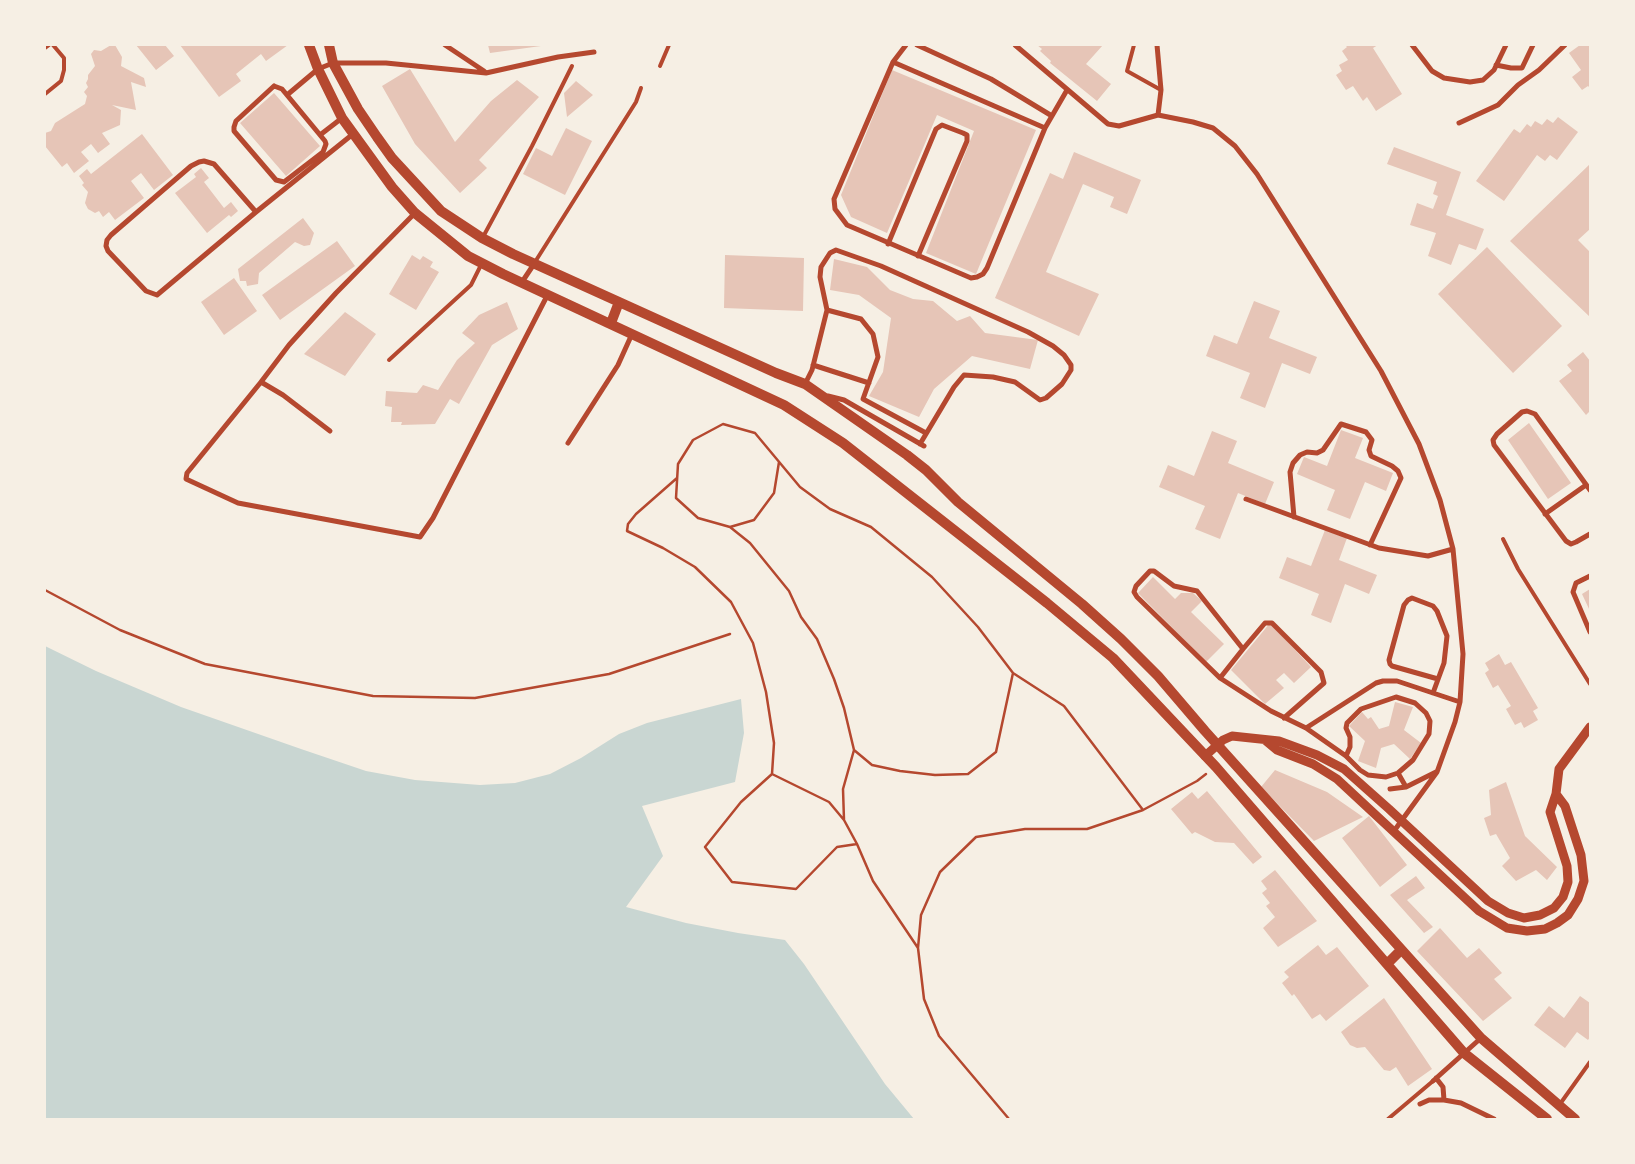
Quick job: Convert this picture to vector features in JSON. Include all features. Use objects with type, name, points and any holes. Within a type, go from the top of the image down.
[{"type":"main road","points":[[309,45],[318,69],[342,118],[392,186],[415,214],[468,256],[784,405],[843,443],[1047,603],[1113,658],[1216,766],[1464,1053],[1547,1119]]},
{"type":"main road","points":[[329,45],[334,63],[358,109],[392,158],[441,211],[482,238],[534,264],[805,384],[926,470],[958,502],[1122,639],[1158,676],[1480,1038],[1575,1119]]},
{"type":"main road","points":[[611,323],[619,302]]},
{"type":"main road","points":[[1387,964],[1402,950]]},
{"type":"street","points":[[445,45],[486,73]]},
{"type":"street","points":[[906,45],[893,62],[834,199],[835,209],[847,225],[971,278],[983,274],[987,268],[1045,128],[1067,90]]},
{"type":"street","points":[[916,45],[991,79],[1052,116]]},
{"type":"street","points":[[1015,45],[1108,124],[1120,126],[1158,115],[1213,128],[1235,146],[1257,174],[1381,371],[1419,444],[1440,500],[1453,550],[1463,654],[1460,702],[1437,772],[1394,831]]},
{"type":"street","points":[[1157,45],[1161,90],[1158,115]]},
{"type":"street","points":[[1412,45],[1432,71],[1444,78],[1470,82],[1483,80],[1494,70],[1506,45]]},
{"type":"street","points":[[1496,65],[1522,68],[1533,45]]},
{"type":"street","points":[[1459,122],[1498,105],[1518,85],[1539,70],[1565,45]]},
{"type":"street","points":[[287,96],[318,69],[334,63],[386,63],[486,73],[558,57],[594,52]]},
{"type":"street","points":[[893,62],[1045,128]]},
{"type":"street","points":[[274,86],[287,96],[326,144],[324,152],[284,182],[276,180],[234,130],[236,121],[274,86]]},
{"type":"street","points":[[320,135],[342,118]]},
{"type":"street","points":[[888,244],[936,129],[942,125],[964,133],[967,135],[967,141],[918,256]]},
{"type":"street","points":[[256,212],[214,164],[204,161],[199,162],[191,166],[111,235],[106,240],[106,246],[108,251],[146,291],[157,295],[256,212],[354,134]]},
{"type":"street","points":[[415,214],[336,293],[289,345],[187,473],[186,479],[238,503],[420,537],[433,518],[548,294]]},
{"type":"street","points":[[805,384],[813,366],[827,310],[820,277],[821,267],[824,259],[836,250],[881,266],[1028,332],[1053,346],[1064,355],[1071,365],[1071,370],[1062,384],[1046,398],[1040,400],[1015,382],[993,377],[964,375],[954,387],[926,433],[922,445],[844,400],[820,395]]},
{"type":"street","points":[[522,282],[534,264]]},
{"type":"street","points":[[827,310],[861,319],[873,334],[878,356],[864,399],[926,433]]},
{"type":"street","points":[[568,443],[618,366],[632,333]]},
{"type":"street","points":[[813,366],[869,384]]},
{"type":"street","points":[[261,382],[283,394],[330,431]]},
{"type":"street","points":[[1590,490],[1535,414],[1528,410],[1522,412],[1496,434],[1493,440],[1494,445],[1566,541],[1571,544],[1590,534]]},
{"type":"street","points":[[1294,517],[1290,472],[1293,463],[1300,455],[1307,452],[1317,453],[1323,450],[1342,424],[1366,432],[1372,440],[1369,450],[1371,456],[1398,470],[1401,478],[1370,545]]},
{"type":"street","points":[[1545,514],[1586,485]]},
{"type":"street","points":[[1246,499],[1379,548],[1428,556],[1453,550]]},
{"type":"street","points":[[1243,649],[1198,590],[1174,586],[1154,571],[1150,571],[1136,586],[1134,592],[1137,597],[1220,678],[1284,718],[1306,728],[1346,756],[1368,775],[1386,777],[1398,773],[1413,760],[1428,734],[1430,721],[1426,713],[1415,703],[1396,697],[1361,709],[1347,723],[1346,728],[1350,737],[1350,747],[1346,756]]},
{"type":"street","points":[[1590,576],[1576,583],[1573,592],[1590,632]]},
{"type":"street","points":[[1433,693],[1444,663],[1447,636],[1437,611],[1433,606],[1412,598],[1404,605],[1389,660],[1390,664],[1438,679]]},
{"type":"street","points":[[1220,678],[1265,624],[1272,622],[1321,672],[1324,683],[1284,718]]},
{"type":"street","points":[[1306,728],[1376,683],[1383,681],[1397,681],[1460,702]]},
{"type":"street","points":[[1206,756],[1218,744],[1232,736],[1279,741],[1317,755],[1344,769],[1488,902],[1508,913],[1524,918],[1540,915],[1554,908],[1564,897],[1568,882],[1567,866],[1550,812],[1556,794],[1559,769],[1590,727]]},
{"type":"street","points":[[1265,740],[1276,750],[1313,764],[1337,779],[1479,911],[1507,928],[1527,931],[1545,929],[1558,923],[1568,915],[1587,883],[1581,856],[1565,806],[1556,794]]},
{"type":"street","points":[[1313,764],[1317,755]]},
{"type":"street","points":[[1390,789],[1406,787],[1437,772]]},
{"type":"street","points":[[1398,773],[1406,787]]},
{"type":"street","points":[[1444,1100],[1443,1087],[1434,1079],[1480,1038]]},
{"type":"street","points":[[1420,1104],[1429,1100],[1461,1103],[1494,1119]]},
{"type":"lane","points":[[45,48],[51,45],[64,58],[64,70],[61,81],[45,94]]},
{"type":"lane","points":[[594,52],[595,45]]},
{"type":"lane","points":[[660,66],[669,45]]},
{"type":"lane","points":[[1134,45],[1128,71],[1161,90]]},
{"type":"lane","points":[[482,238],[532,146],[572,66]]},
{"type":"lane","points":[[534,264],[636,102],[641,88]]},
{"type":"lane","points":[[389,360],[470,285],[482,263]]},
{"type":"lane","points":[[1503,540],[1518,569],[1590,684]]},
{"type":"lane","points":[[1559,1106],[1590,1062]]},
{"type":"lane","points":[[1388,1119],[1434,1079]]},
{"type":"path","points":[[844,820],[843,789],[854,750],[844,708],[817,640],[801,617],[788,591],[750,543],[730,527],[698,518],[676,498],[678,464],[693,440],[723,424],[755,433],[800,487],[830,510],[871,528],[932,577],[978,627],[1013,673],[1064,706],[1143,810]]},
{"type":"path","points":[[730,527],[754,520],[774,493],[779,462]]},
{"type":"path","points":[[677,478],[636,514],[628,524],[627,531],[663,548],[696,567],[731,602],[753,643],[766,692],[774,743],[772,774],[741,802],[705,847],[732,882],[796,890],[837,847],[857,844]]},
{"type":"path","points":[[45,590],[120,630],[205,664],[373,696],[475,698],[609,674],[730,634]]},
{"type":"path","points":[[854,750],[872,765],[900,771],[936,775],[968,774],[996,752],[1013,673]]},
{"type":"path","points":[[1009,1119],[939,1036],[924,999],[918,948],[921,915],[940,872],[976,837],[1025,829],[1087,829],[1143,810],[1197,781],[1216,766]]},
{"type":"path","points":[[772,774],[829,802],[844,820],[873,881],[918,948]]},
{"type":"shaded area","points":[[45,646],[96,671],[181,707],[366,771],[415,780],[480,785],[515,783],[550,774],[581,758],[619,734],[647,723],[741,699],[744,733],[735,782],[642,806],[663,856],[626,907],[686,923],[785,940],[804,964],[885,1084],[914,1119],[45,1119]]},
{"type":"building","points":[[111,45],[115,45],[122,57],[121,66],[144,78],[146,87],[131,82],[136,110],[112,105],[121,110],[120,125],[102,133],[110,144],[98,153],[91,144],[81,152],[89,161],[74,173],[67,163],[62,167],[45,146],[45,133],[51,131],[55,123],[85,104],[87,96],[84,92],[88,87],[86,83],[88,75],[95,66],[91,54],[94,50],[101,51]]},
{"type":"building","points":[[136,45],[165,45],[174,56],[156,70]]},
{"type":"building","points":[[180,45],[288,45],[266,61],[261,54],[236,74],[241,81],[219,97]]},
{"type":"building","points":[[488,45],[541,45],[541,46],[490,53]]},
{"type":"building","points":[[1037,45],[1103,45],[1086,64],[1111,84],[1097,101],[1050,63],[1051,61],[1040,51],[1042,49]]},
{"type":"building","points":[[1345,45],[1378,45],[1373,48],[1402,94],[1376,111],[1367,97],[1363,101],[1353,86],[1346,90],[1336,75],[1342,71],[1339,65],[1348,60],[1342,51],[1347,47]]},
{"type":"building","points":[[1580,45],[1590,45],[1590,88],[1588,86],[1582,90],[1572,77],[1581,70],[1569,53]]},
{"type":"building","points":[[410,69],[455,142],[491,101],[517,80],[539,97],[479,160],[487,168],[460,193],[415,144],[382,86]]},
{"type":"building","points":[[892,70],[1036,130],[976,274],[926,253],[974,131],[937,115],[887,233],[851,217],[841,195]]},
{"type":"building","points":[[576,81],[593,95],[567,117],[564,93]]},
{"type":"building","points":[[274,93],[320,146],[286,176],[240,123]]},
{"type":"building","points":[[1558,117],[1578,132],[1557,160],[1550,155],[1545,161],[1537,155],[1504,201],[1476,181],[1514,129],[1520,133],[1527,124],[1531,127],[1535,121],[1542,125],[1547,119],[1553,123]]},
{"type":"building","points":[[566,128],[592,141],[565,195],[523,174],[536,148],[552,156]]},
{"type":"building","points":[[142,134],[173,175],[154,190],[141,173],[131,181],[144,198],[115,220],[109,212],[103,217],[99,211],[95,213],[88,209],[85,203],[88,192],[82,185],[84,183],[79,176],[87,169],[91,174]]},
{"type":"building","points":[[1394,147],[1461,172],[1446,215],[1484,229],[1476,250],[1459,244],[1451,265],[1428,256],[1436,233],[1410,225],[1417,203],[1433,209],[1438,196],[1433,194],[1437,182],[1387,164]]},
{"type":"building","points":[[1074,152],[1141,180],[1127,214],[1110,207],[1114,197],[1083,184],[1046,272],[1099,294],[1079,336],[995,298],[1050,173],[1063,179]]},
{"type":"building","points":[[1590,164],[1590,229],[1578,240],[1590,252],[1590,317],[1510,241]]},
{"type":"building","points":[[201,168],[209,178],[204,182],[224,208],[231,202],[238,211],[231,217],[229,215],[207,233],[175,193],[196,177],[194,174]]},
{"type":"building","points":[[303,218],[314,233],[310,245],[304,246],[295,242],[259,273],[258,284],[247,286],[246,281],[240,281],[238,269]]},
{"type":"building","points":[[337,241],[355,266],[280,320],[262,295]]},
{"type":"building","points":[[1487,247],[1562,326],[1513,373],[1438,294]]},
{"type":"building","points":[[412,255],[420,260],[423,256],[433,262],[430,267],[439,272],[416,310],[389,294]]},
{"type":"building","points":[[725,255],[804,258],[803,311],[724,308]]},
{"type":"building","points":[[834,259],[867,267],[890,290],[913,299],[933,301],[957,321],[970,316],[985,333],[1038,340],[1030,369],[972,356],[934,389],[919,417],[869,396],[883,372],[891,318],[859,295],[830,290]]},
{"type":"building","points":[[234,278],[257,311],[224,335],[201,302]]},
{"type":"building","points":[[1254,301],[1280,311],[1269,338],[1317,357],[1310,374],[1282,363],[1265,408],[1240,398],[1250,373],[1206,356],[1214,335],[1237,344]]},
{"type":"building","points":[[507,302],[518,329],[492,345],[459,404],[450,399],[435,424],[401,425],[402,422],[391,422],[392,407],[385,406],[386,391],[417,393],[423,385],[438,390],[457,360],[475,343],[462,333],[479,315]]},
{"type":"building","points":[[345,312],[376,334],[345,376],[304,354]]},
{"type":"building","points":[[1583,352],[1590,361],[1590,411],[1586,415],[1559,381],[1572,371],[1567,365]]},
{"type":"building","points":[[1529,423],[1571,483],[1548,499],[1508,440]]},
{"type":"building","points":[[1341,430],[1363,438],[1355,458],[1393,473],[1386,491],[1365,482],[1350,519],[1327,510],[1335,490],[1297,474],[1304,457],[1327,466]]},
{"type":"building","points":[[1212,431],[1237,441],[1228,463],[1274,482],[1265,504],[1238,493],[1220,539],[1195,529],[1205,506],[1159,487],[1168,465],[1194,476]]},
{"type":"building","points":[[1325,530],[1347,538],[1339,560],[1377,575],[1369,594],[1345,584],[1331,623],[1311,615],[1319,594],[1279,578],[1287,557],[1311,566]]},
{"type":"building","points":[[1153,577],[1175,599],[1181,593],[1193,593],[1202,601],[1191,612],[1224,644],[1206,662],[1138,593]]},
{"type":"building","points":[[1590,589],[1590,611],[1582,594]]},
{"type":"building","points":[[1270,623],[1311,667],[1294,683],[1284,673],[1276,680],[1284,688],[1265,704],[1231,670]]},
{"type":"building","points":[[1499,654],[1505,665],[1511,662],[1538,708],[1533,711],[1538,720],[1524,728],[1521,722],[1515,725],[1506,709],[1511,706],[1498,685],[1493,688],[1485,673],[1489,670],[1485,663]]},
{"type":"building","points":[[1395,702],[1413,707],[1404,730],[1421,743],[1410,759],[1394,744],[1381,748],[1376,768],[1358,761],[1365,741],[1349,726],[1362,712],[1368,719],[1371,717],[1379,729],[1389,726]]},
{"type":"building","points":[[1275,770],[1327,792],[1363,817],[1314,841],[1261,787]]},
{"type":"building","points":[[1506,782],[1525,836],[1557,867],[1547,880],[1536,870],[1516,881],[1502,866],[1510,858],[1496,834],[1490,836],[1484,818],[1491,815],[1489,790]]},
{"type":"building","points":[[1207,791],[1262,857],[1253,864],[1234,843],[1215,842],[1195,832],[1192,834],[1171,809],[1192,792],[1198,799]]},
{"type":"building","points":[[1369,816],[1407,865],[1380,887],[1342,838]]},
{"type":"building","points":[[1275,870],[1317,921],[1278,947],[1263,928],[1275,917],[1266,906],[1270,903],[1262,893],[1267,889],[1261,881]]},
{"type":"building","points":[[1416,876],[1425,888],[1407,900],[1433,927],[1424,933],[1390,895]]},
{"type":"building","points":[[1440,928],[1467,958],[1479,948],[1502,973],[1494,979],[1512,998],[1483,1021],[1417,951]]},
{"type":"building","points":[[1318,945],[1326,955],[1337,947],[1369,986],[1326,1021],[1320,1014],[1312,1019],[1294,994],[1292,996],[1282,983],[1289,977],[1284,972]]},
{"type":"building","points":[[1580,996],[1590,1003],[1590,1037],[1588,1040],[1577,1032],[1565,1048],[1534,1025],[1549,1006],[1564,1018]]},
{"type":"building","points":[[1384,998],[1432,1069],[1408,1086],[1396,1067],[1390,1071],[1384,1070],[1365,1047],[1357,1048],[1350,1045],[1341,1032]]}]
